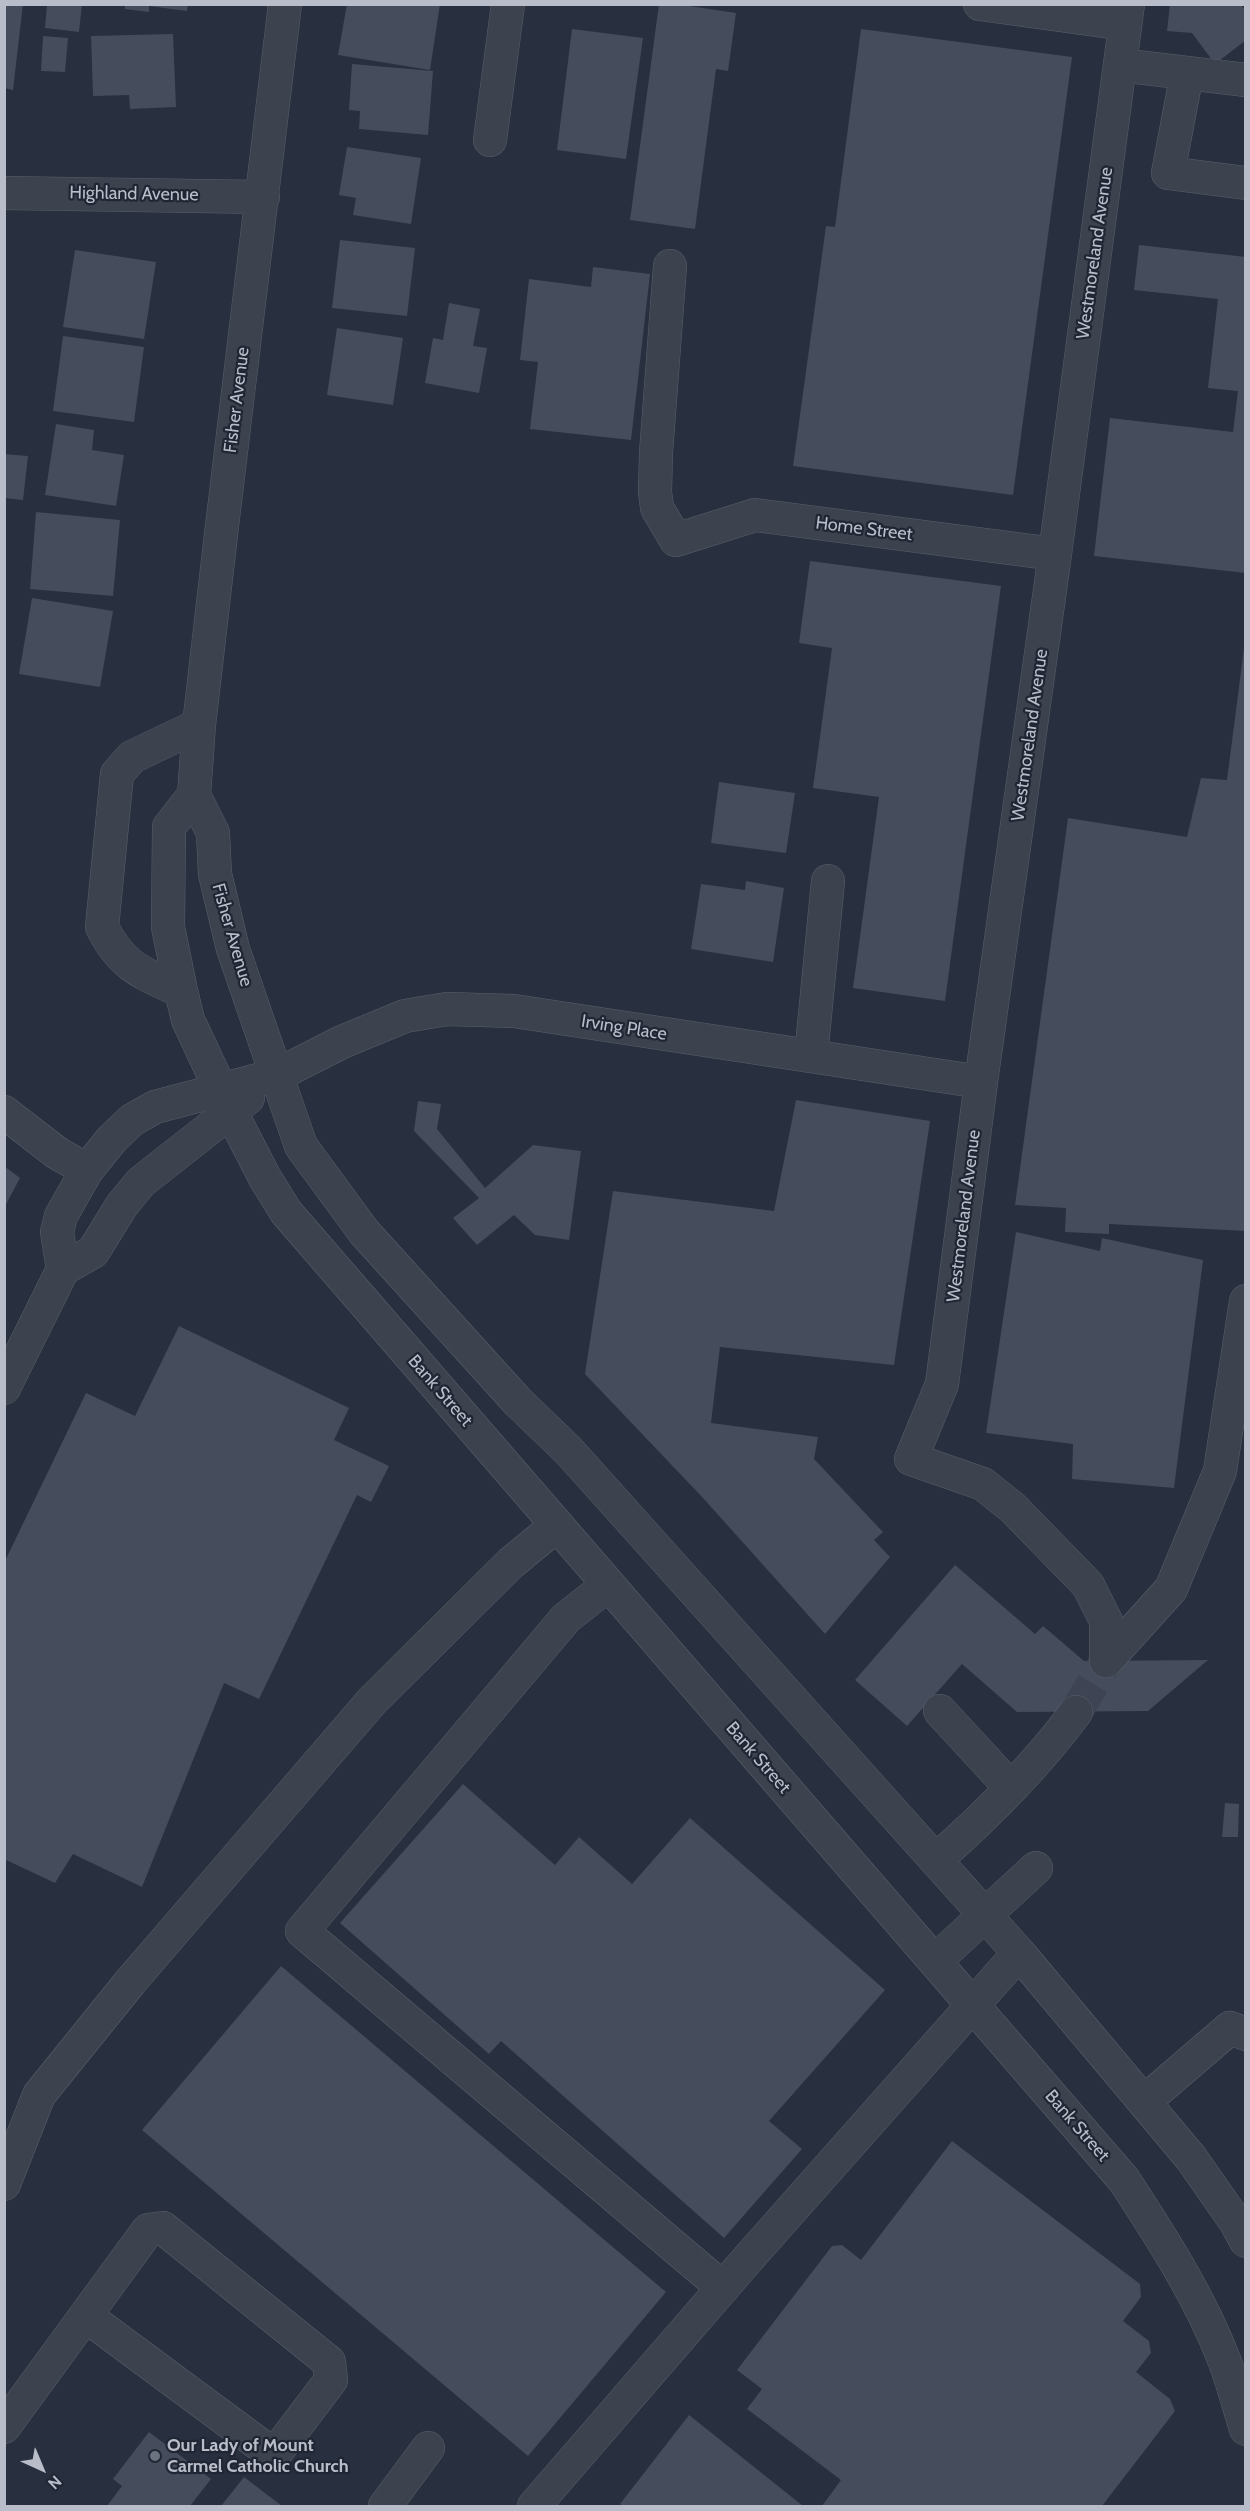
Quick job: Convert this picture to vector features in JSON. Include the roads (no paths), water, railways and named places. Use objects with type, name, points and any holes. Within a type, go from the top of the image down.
[{"type":"street","name":"Fisher Avenue","points":[[277,1075],[233,949],[224,915],[214,874],[213,833],[194,795],[199,724],[285,4]]},
{"type":"street","points":[[490,140],[508,4]]},
{"type":"street","points":[[980,4],[1126,14]]},
{"type":"street","name":"Westmoreland Avenue","points":[[1126,14],[942,1384],[911,1459],[983,1484],[1013,1508],[1088,1585],[1106,1621],[1106,1661],[1172,1588],[1220,1471],[1245,1301]]},
{"type":"street","points":[[1120,65],[1245,80]]},
{"type":"street","points":[[1187,73],[1168,173],[1245,183]]},
{"type":"street","name":"Highland Avenue","points":[[4,193],[263,197]]},
{"type":"street","name":"Home Street","points":[[670,266],[655,492],[657,508],[676,540],[755,515],[1055,554]]},
{"type":"street","points":[[181,991],[131,966],[112,947],[102,927],[117,774],[132,757],[199,724]]},
{"type":"street","points":[[194,795],[169,828],[168,927],[188,1020],[226,1100]]},
{"type":"street","points":[[812,1056],[828,881]]},
{"type":"street","name":"Irving Place","points":[[277,1075],[342,1042],[405,1016],[447,1009],[514,1011],[981,1082]]},
{"type":"street","points":[[4,1388],[63,1269],[93,1252],[122,1205],[141,1182],[226,1100],[277,1075],[301,1146],[364,1232],[457,1337],[576,1459],[986,1914],[1191,2158],[1234,2220],[1245,2241]]},
{"type":"street","points":[[63,1269],[57,1232],[61,1216],[87,1170],[112,1139],[132,1120],[155,1107],[226,1100]]},
{"type":"street","name":"Bank Street","points":[[226,1100],[265,1178],[286,1212],[1124,2180],[1159,2233],[1195,2296],[1225,2362],[1245,2429]]},
{"type":"street","points":[[4,1112],[57,1153],[87,1170]]},
{"type":"street","points":[[4,2184],[39,2095],[130,1981],[372,1701],[511,1563],[556,1526]]},
{"type":"street","points":[[608,1585],[566,1618],[302,1931],[723,2288]]},
{"type":"street","points":[[940,1710],[1011,1788]]},
{"type":"street","points":[[936,1860],[1011,1788],[1058,1736],[1076,1712]]},
{"type":"street","points":[[935,1961],[1036,1868]]},
{"type":"street","points":[[534,2506],[1019,1953]]},
{"type":"street","points":[[1145,2101],[1230,2028],[1245,2034]]},
{"type":"street","points":[[4,2427],[148,2230],[163,2228],[329,2362],[331,2380],[278,2450],[267,2450],[86,2316]]},
{"type":"street","points":[[385,2506],[428,2448]]},
{"type":"tunnel","points":[[1076,1712],[1106,1661]]},
{"type":"place","name":"Our Lady of Mount Carmel Catholic Church","points":[[155,2456]]}]
